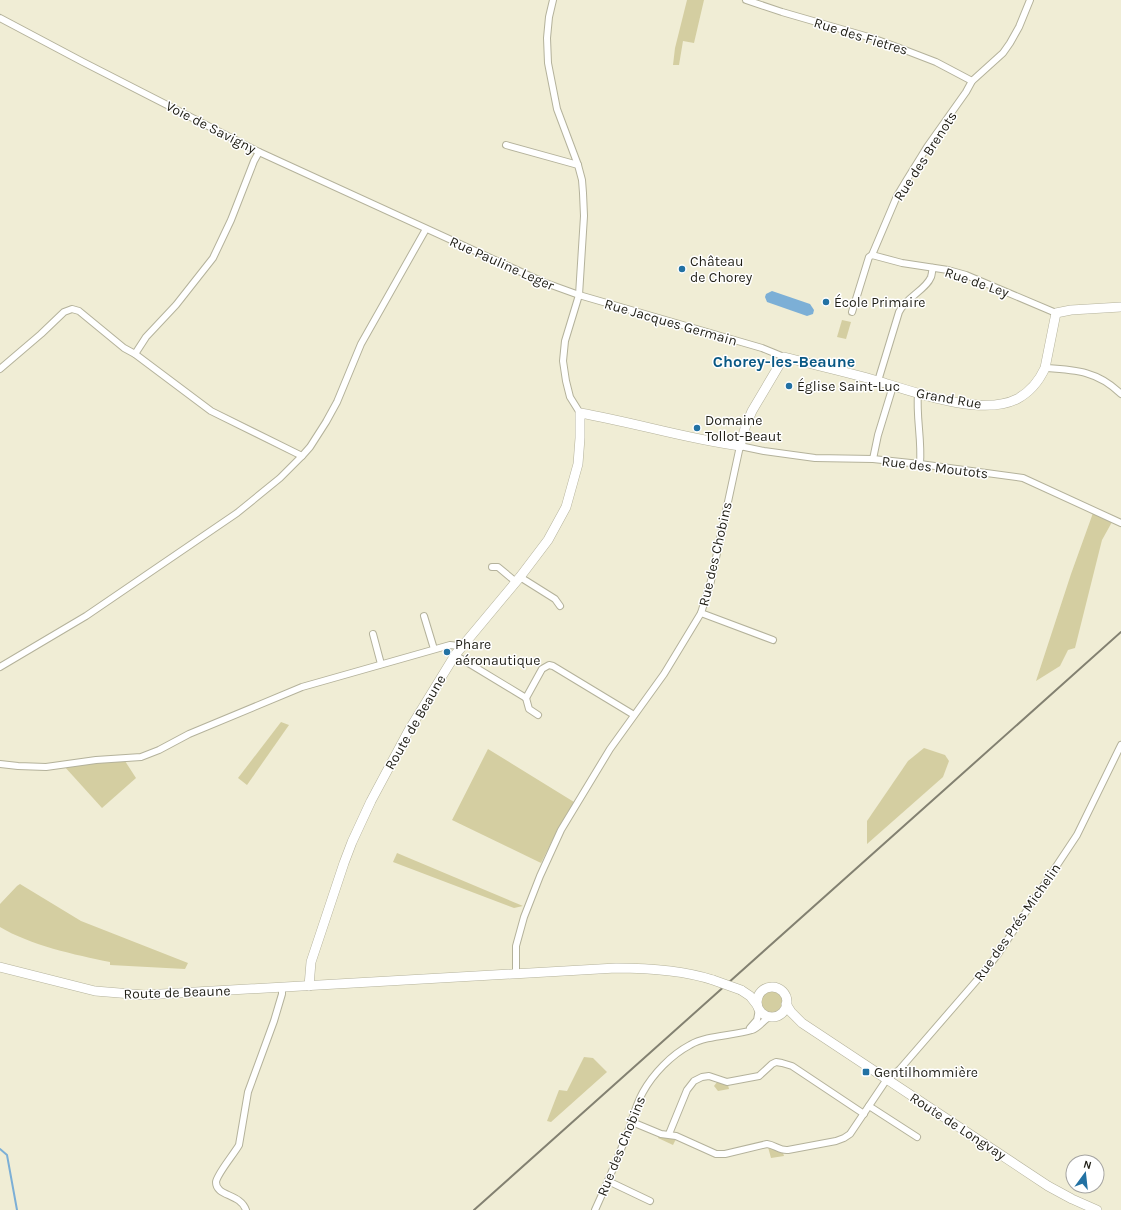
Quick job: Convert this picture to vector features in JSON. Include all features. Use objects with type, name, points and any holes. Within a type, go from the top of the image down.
[{"type":"street","points":[[553,0],[549,17],[547,38],[548,63],[557,109],[578,165],[582,180],[583,193],[584,216],[578,295],[565,341],[563,361],[570,397],[580,413],[611,418],[716,443],[740,446],[752,411],[784,357]]},
{"type":"street","name":"Rue des Fietres","points":[[746,0],[872,38],[936,62],[972,81]]},
{"type":"street","name":"Rue des Brenots","points":[[852,312],[870,257],[872,256],[897,196],[927,147],[966,92],[972,81],[1003,53],[1010,44],[1030,0]]},
{"type":"street","name":"Voie de Savigny","points":[[0,18],[259,152],[426,229]]},
{"type":"street","points":[[506,146],[578,165]]},
{"type":"street","points":[[135,354],[146,337],[176,305],[213,258],[232,220],[254,161],[259,152]]},
{"type":"street","points":[[0,667],[86,616],[237,513],[280,478],[302,456],[310,447],[337,402],[361,344],[426,229]]},
{"type":"street","name":"Rue Pauline Leger","points":[[426,229],[542,282],[578,295]]},
{"type":"street","name":"Rue de Ley","points":[[872,256],[902,263],[948,270],[966,275],[1056,313]]},
{"type":"street","points":[[878,381],[899,312],[903,305],[927,284],[931,277],[933,268]]},
{"type":"street","name":"Rue Jacques Germain","points":[[578,295],[762,348],[784,357],[809,363]]},
{"type":"street","points":[[1056,313],[1071,310],[1121,307]]},
{"type":"street","points":[[0,369],[64,312],[72,309],[84,314],[118,343],[211,411],[302,456]]},
{"type":"street","name":"Grand Rue","points":[[809,363],[878,381],[918,394],[979,405],[999,404],[1016,399],[1032,388],[1041,376],[1045,368],[1056,313]]},
{"type":"street","points":[[1045,368],[1085,372],[1100,377],[1121,394]]},
{"type":"street","points":[[873,460],[878,435],[893,386]]},
{"type":"street","points":[[918,394],[917,407],[921,452],[920,464]]},
{"type":"street","name":"Route de Beaune","points":[[309,986],[311,962],[352,842],[370,801],[409,730],[458,651],[518,580],[548,540],[566,507],[578,464],[580,413]]},
{"type":"street","name":"Rue des Moutots","points":[[740,446],[815,458],[873,460],[920,464],[1024,478],[1121,523]]},
{"type":"street","name":"Rue des Chobins","points":[[516,974],[515,953],[518,938],[532,896],[561,830],[610,749],[664,674],[701,614],[711,582],[740,446]]},
{"type":"street","points":[[492,567],[498,567],[518,580],[555,599],[560,606]]},
{"type":"street","points":[[701,614],[773,640]]},
{"type":"street","points":[[424,616],[434,649]]},
{"type":"street","points":[[373,634],[381,664]]},
{"type":"street","points":[[0,764],[46,767],[96,760],[141,757],[224,719],[302,687],[450,645],[458,646],[458,651],[526,698],[529,709],[538,715]]},
{"type":"street","points":[[526,698],[542,669],[548,665],[558,668],[634,715]]},
{"type":"street","name":"Rue des Prés Michelin","points":[[632,1122],[661,1134],[676,1136],[716,1154],[725,1154],[768,1144],[782,1150],[788,1150],[836,1141],[850,1134],[887,1080],[900,1069],[940,1024],[998,954],[1077,835],[1121,745]]},
{"type":"street","name":"Route de Beaune","points":[[0,966],[82,988],[118,994],[144,995],[616,968],[648,969],[685,973],[713,980],[741,990]]},
{"type":"street","points":[[246,1210],[245,1206],[239,1200],[220,1192],[216,1182],[239,1145],[248,1092],[278,1008],[282,987]]},
{"type":"street","points":[[741,990],[761,991],[768,987],[778,989],[784,994],[786,1004],[783,1011],[766,1018],[754,1029],[748,1031]]},
{"type":"street","points":[[741,990],[750,996],[764,1014],[774,1016]]},
{"type":"street","points":[[748,1031],[757,1020],[758,998],[761,991]]},
{"type":"street","name":"Route de Longvay","points":[[786,1004],[791,1012],[802,1023],[887,1080],[1048,1186],[1097,1210]]},
{"type":"street","name":"Route de Longvay","points":[[774,1016],[785,1016],[802,1023]]},
{"type":"street","name":"Rue des Chobins","points":[[595,1210],[632,1122],[638,1103],[648,1083],[667,1063],[693,1043],[748,1031]]},
{"type":"street","points":[[669,1134],[687,1090],[697,1078],[709,1076],[727,1082],[759,1076],[776,1062],[792,1066],[864,1114]]},
{"type":"street","points":[[869,1106],[917,1137]]},
{"type":"street","points":[[608,1181],[650,1201]]},
{"type":"shaded area","points":[[687,0],[704,0],[694,43],[683,41],[679,65],[673,65],[675,48]]},
{"type":"shaded area","points":[[842,320],[851,322],[846,339],[837,337]]},
{"type":"shaded area","points":[[1093,513],[1112,522],[1102,540],[1075,648],[1068,650],[1060,666],[1036,681],[1071,574]]},
{"type":"shaded area","points":[[281,722],[289,725],[247,785],[238,778]]},
{"type":"shaded area","points":[[924,748],[945,755],[949,761],[943,777],[867,844],[867,821],[908,761]]},
{"type":"shaded area","points":[[488,749],[574,802],[541,863],[452,820]]},
{"type":"shaded area","points":[[110,760],[125,761],[136,778],[102,808],[64,766]]},
{"type":"shaded area","points":[[397,853],[523,906],[514,908],[393,862]]},
{"type":"shaded area","points":[[20,884],[81,921],[188,963],[185,969],[110,965],[110,962],[53,949],[12,933],[0,927],[0,904]]},
{"type":"shaded area","points":[[772,990],[780,993],[783,1001],[780,1009],[772,1012],[764,1009],[761,1001],[764,993]]},
{"type":"shaded area","points":[[584,1057],[593,1058],[607,1072],[551,1122],[547,1121],[559,1090],[567,1091]]},
{"type":"shaded area","points":[[717,1082],[728,1085],[729,1089],[718,1091],[714,1086]]},
{"type":"shaded area","points":[[659,1136],[676,1139],[673,1145],[658,1138]]},
{"type":"shaded area","points":[[768,1147],[783,1153],[784,1156],[771,1158]]},
{"type":"water","points":[[772,291],[810,304],[814,310],[813,314],[807,316],[767,302],[765,297],[766,294]]},
{"type":"waterway","points":[[0,1149],[7,1155],[17,1210]]},
{"type":"railway","points":[[474,1210],[1121,632]]},
{"type":"place","name":"Château de Chorey","points":[[682,269]]},
{"type":"place","name":"École Primaire","points":[[826,302]]},
{"type":"place","name":"Église Saint-Luc","points":[[789,386]]},
{"type":"place","name":"Domaine Tollot-Beaut","points":[[697,428]]},
{"type":"place","name":"Phare aéronautique","points":[[447,652]]},
{"type":"place","name":"Gentilhommière","points":[[866,1072]]},
{"type":"district","name":"Chorey-les-Beaune","points":[[784,361]]}]
